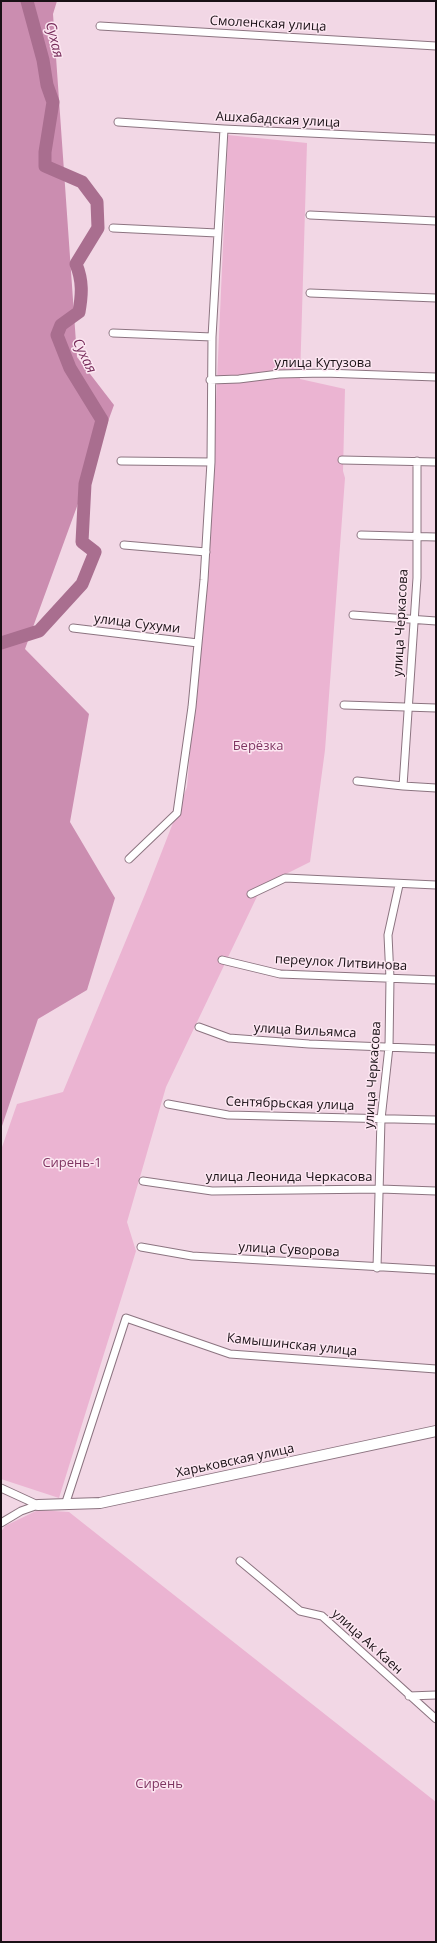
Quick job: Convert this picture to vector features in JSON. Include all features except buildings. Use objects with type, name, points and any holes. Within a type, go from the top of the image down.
[{"type":"street","name":"Смоленская улица","points":[[100,26],[436,46]]},
{"type":"street","name":"Ашхабадская улица","points":[[118,122],[224,129],[436,139]]},
{"type":"street","points":[[129,859],[177,813],[192,707],[206,552],[211,462],[210,380],[224,129]]},
{"type":"street","points":[[310,215],[436,221]]},
{"type":"street","points":[[113,228],[217,233]]},
{"type":"street","points":[[310,293],[436,298]]},
{"type":"street","points":[[113,333],[212,337]]},
{"type":"street","name":"улица Кутузова","points":[[210,380],[239,379],[279,374],[324,373],[436,377]]},
{"type":"street","points":[[121,460],[211,462]]},
{"type":"street","points":[[342,460],[436,462]]},
{"type":"street","name":"улица Черкасова","points":[[403,786],[417,536],[417,461]]},
{"type":"street","points":[[361,536],[436,537]]},
{"type":"street","points":[[124,545],[206,552]]},
{"type":"street","points":[[353,614],[436,621]]},
{"type":"street","name":"улица Сухуми","points":[[73,628],[198,643]]},
{"type":"street","points":[[344,705],[436,708]]},
{"type":"street","points":[[358,781],[436,788]]},
{"type":"street","points":[[251,894],[285,878],[399,885],[436,885]]},
{"type":"street","name":"улица Черкасова","points":[[377,1268],[381,1119],[389,1047],[390,978],[388,935],[399,885]]},
{"type":"street","name":"переулок Литвинова","points":[[222,960],[280,974],[436,980]]},
{"type":"street","name":"улица Вильямса","points":[[199,1027],[229,1038],[309,1044],[436,1049]]},
{"type":"street","name":"Сентябрьская улица","points":[[168,1104],[228,1115],[436,1120]]},
{"type":"street","name":"улица Леонида Черкасова","points":[[143,1181],[212,1191],[380,1189],[436,1191]]},
{"type":"street","name":"улица Суворова","points":[[141,1247],[192,1256],[377,1268],[436,1270]]},
{"type":"street","name":"Камышинская улица","points":[[65,1505],[126,1318],[230,1354],[436,1369]]},
{"type":"street","name":"Харьковская улица","points":[[38,1505],[100,1503],[436,1431]]},
{"type":"street","points":[[1,1488],[38,1505]]},
{"type":"street","points":[[1,1523],[21,1511],[38,1505]]},
{"type":"street","name":"улица Ак Каен","points":[[240,1561],[300,1611],[322,1616],[436,1719]]},
{"type":"street","points":[[409,1696],[436,1696]]},
{"type":"green space","points":[[228,135],[307,143],[300,379],[345,389],[343,471],[345,478],[325,750],[310,862],[262,886],[166,1087],[127,1222],[136,1251],[59,1498],[1,1479],[1,1150],[17,1104],[63,1092],[146,892],[187,787],[212,491]]},
{"type":"green space","name":"Сирень","points":[[38,1510],[69,1512],[436,1802],[436,1942],[1,1942],[1,1532],[5,1526]]},
{"type":"shaded area","points":[[1,1],[57,1],[53,14],[77,357],[114,405],[25,649],[89,714],[70,822],[115,898],[87,990],[38,1019],[1,1129]]},
{"type":"waterway","name":"Сухая","points":[[1,643],[39,631],[82,584],[95,552],[82,542],[85,484],[102,420],[70,368],[57,335],[61,325],[79,312],[81,288],[80,276],[76,264],[98,228],[97,202],[82,182],[45,166],[45,152],[53,102],[47,85],[43,60],[27,1]]},
{"type":"park label","name":"Берёзка","points":[[258,746]]},
{"type":"park label","name":"Сирень-1","points":[[72,1163]]}]
